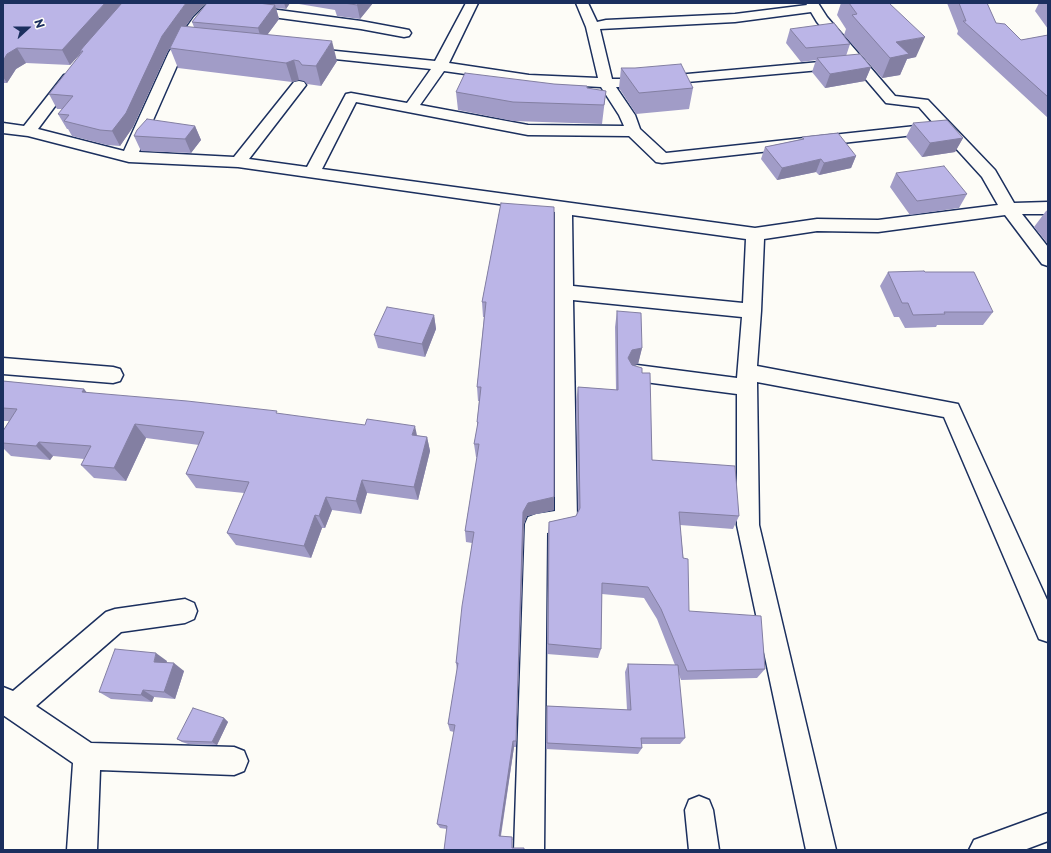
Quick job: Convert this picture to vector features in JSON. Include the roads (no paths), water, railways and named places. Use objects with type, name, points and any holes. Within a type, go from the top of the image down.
[{"type":"street","points":[[411,108],[440,66],[472,3]]},
{"type":"street","points":[[582,3],[593,27],[606,83],[627,115],[633,131],[662,158],[945,127]]},
{"type":"street","points":[[129,157],[176,52],[200,20],[223,6],[361,25],[404,34]]},
{"type":"street","points":[[593,27],[606,24],[735,18],[813,6],[822,19],[891,100],[923,103],[989,174],[1009,209],[1048,260]]},
{"type":"street","points":[[185,40],[200,41]]},
{"type":"street","points":[[293,50],[440,66],[529,79],[606,83],[632,83],[859,62]]},
{"type":"street","points":[[28,131],[77,69]]},
{"type":"street","points":[[238,162],[299,85]]},
{"type":"street","points":[[312,172],[350,97],[528,130],[633,131]]},
{"type":"street","points":[[3,128],[28,131],[129,157],[238,162],[755,234],[817,225],[878,226],[1009,209],[1048,208]]},
{"type":"street","points":[[529,850],[536,524],[566,520],[563,208]]},
{"type":"street","points":[[755,234],[752,312],[747,380],[748,525],[821,850]]},
{"type":"street","points":[[564,292],[752,312]]},
{"type":"street","points":[[3,366],[113,375]]},
{"type":"street","points":[[637,373],[747,380],[951,410],[1048,630]]},
{"type":"street","points":[[185,611],[115,621],[8,704],[87,756],[234,761]]},
{"type":"street","points":[[82,850],[87,756]]},
{"type":"street","points":[[699,810],[704,850]]},
{"type":"street","points":[[984,850],[1048,827]]}]
